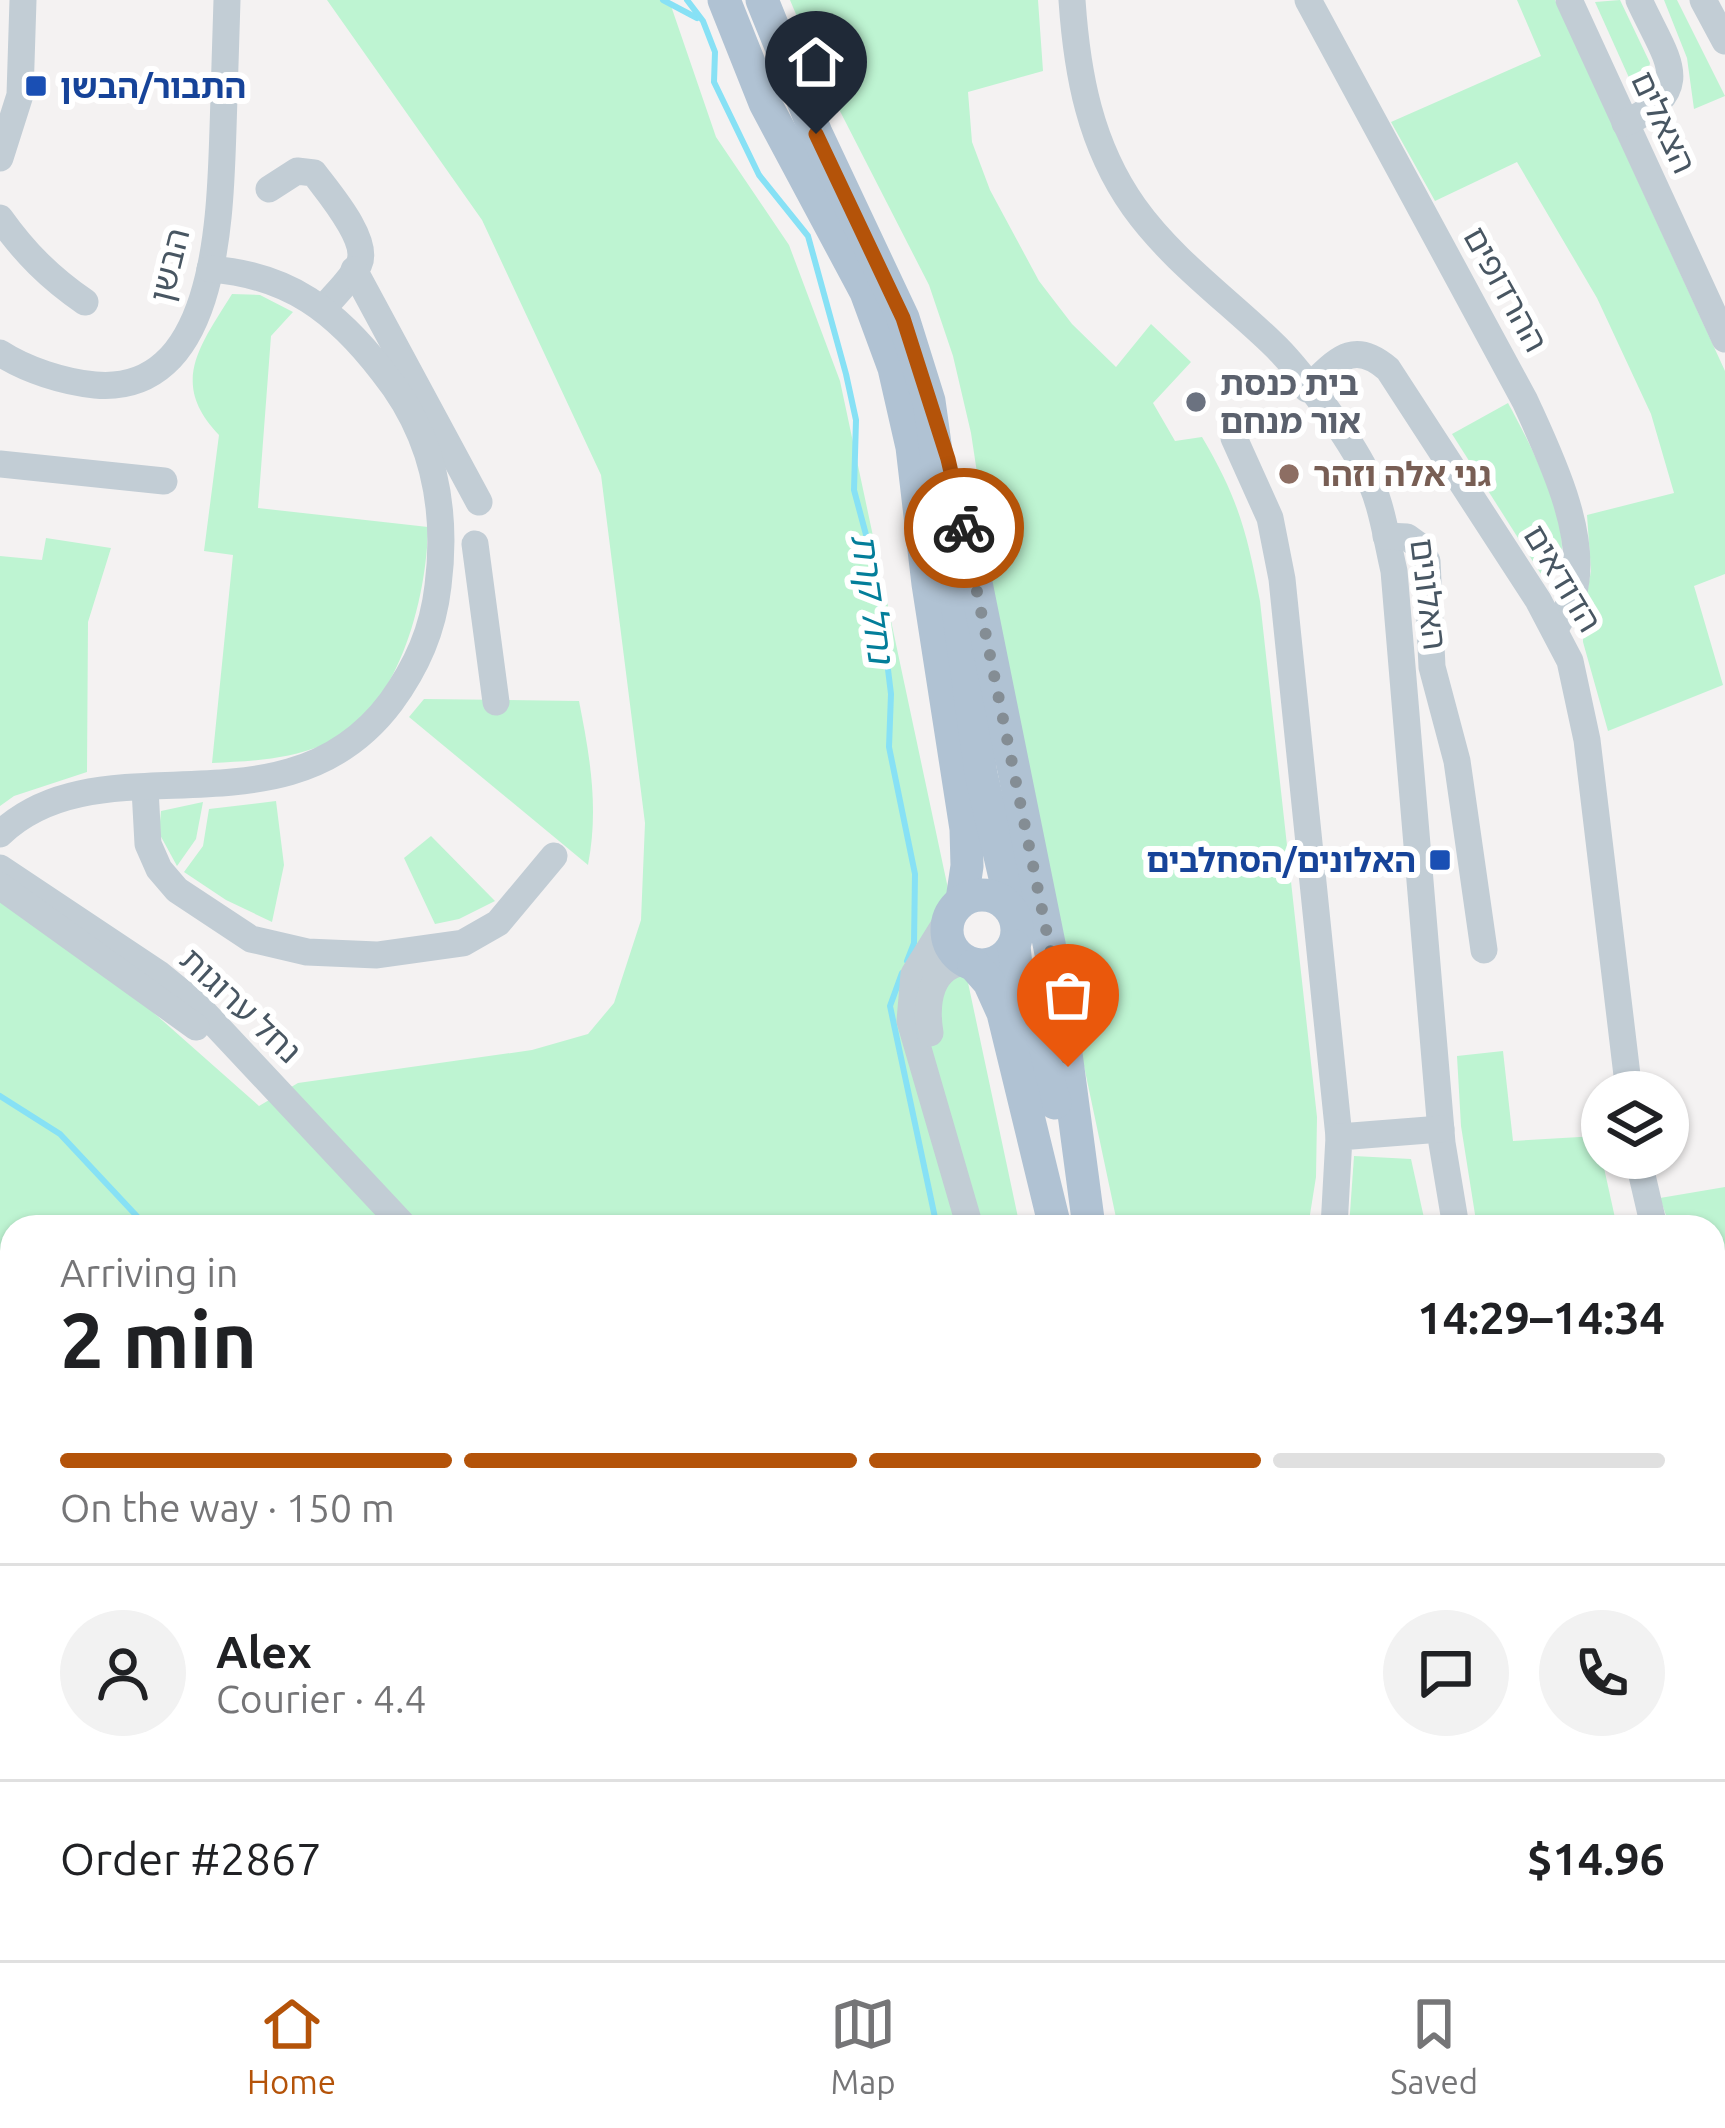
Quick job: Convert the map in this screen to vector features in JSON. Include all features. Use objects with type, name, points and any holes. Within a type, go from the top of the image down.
[{"type":"main road","points":[[724,0],[765,103],[866,292],[894,368],[912,447],[966,829],[967,866],[949,942],[989,982],[1004,1013],[1052,1215]]},
{"type":"main road","points":[[762,0],[816,134],[903,318],[948,459],[1056,978],[1086,1215]]},
{"type":"main road","points":[[929,400],[978,755],[1017,923],[1014,946],[1020,987],[1085,1215]]},
{"type":"main road","points":[[955,910],[973,896],[995,897],[1013,912]]},
{"type":"main road","points":[[970,963],[997,963],[1014,946]]},
{"type":"street","points":[[0,158],[20,95],[23,0]]},
{"type":"street","name":"הבשן","points":[[0,353],[73,383],[106,386],[137,380],[163,365],[184,342],[202,303],[210,269],[221,181],[227,0]]},
{"type":"street","name":"האלונים","points":[[1072,0],[1083,94],[1115,176],[1150,226],[1275,346],[1365,469],[1394,572],[1441,1130],[1454,1215]]},
{"type":"street","name":"ההרדופים","points":[[1308,0],[1526,400],[1556,468],[1577,566],[1572,596],[1556,629]]},
{"type":"street","name":"הצאלים","points":[[1569,0],[1725,339]]},
{"type":"street","points":[[1625,123],[1662,103],[1672,86],[1670,70],[1639,0]]},
{"type":"street","points":[[1703,0],[1725,41]]},
{"type":"street","points":[[269,189],[297,171],[314,173],[350,222],[360,262],[323,309]]},
{"type":"street","points":[[0,218],[24,252],[85,302]]},
{"type":"street","points":[[0,834],[46,801],[82,793],[244,783],[292,772],[371,728],[425,648],[439,585],[440,505],[423,435],[399,392],[312,298],[268,279],[210,269]]},
{"type":"street","points":[[354,270],[479,502]]},
{"type":"street","name":"הדודאים","points":[[1307,388],[1339,358],[1355,354],[1371,355],[1388,370],[1556,629],[1580,695],[1626,1071]]},
{"type":"street","points":[[1234,438],[1270,518],[1282,578],[1339,1137],[1335,1215]]},
{"type":"street","points":[[0,464],[164,482]]},
{"type":"street","points":[[1386,536],[1407,537],[1427,561],[1432,667],[1457,761],[1484,950]]},
{"type":"street","points":[[475,544],[496,702]]},
{"type":"street","points":[[439,585],[480,586]]},
{"type":"street","points":[[145,789],[148,844],[158,869],[177,890],[250,939],[307,952],[377,956],[463,943],[498,923],[554,856]]},
{"type":"street","name":"נחל ערוגות","points":[[0,868],[197,1005],[394,1215]]},
{"type":"street","name":"נחל ערוגות","points":[[0,886],[196,1028],[369,1215]]},
{"type":"street","points":[[955,910],[914,974],[910,1021],[967,1215]]},
{"type":"street","points":[[970,963],[947,967],[934,983],[928,1025],[983,1215]]},
{"type":"street","points":[[1339,1137],[1441,1130]]},
{"type":"street","points":[[1643,1179],[1651,1215]]},
{"type":"green space","points":[[327,0],[669,0],[716,137],[789,245],[840,381],[1017,1215],[0,1215],[0,897],[137,998],[259,1106],[298,1083],[532,1050],[588,1034],[614,1003],[641,920],[645,823],[601,475],[482,220]]},
{"type":"green space","points":[[790,0],[1038,0],[1043,71],[968,92],[972,142],[990,190],[1039,281],[1072,324],[1116,367],[1151,324],[1191,362],[1153,403],[1175,441],[1202,437],[1240,516],[1260,601],[1317,1117],[1310,1215],[1115,1215],[1014,735],[993,620],[971,433],[953,356],[929,285],[822,76]]},
{"type":"green space","points":[[1517,0],[1555,0],[1725,371],[1725,574],[1694,586],[1723,685],[1608,731],[1583,642],[1591,571],[1587,515],[1674,493],[1651,414],[1597,298],[1517,162],[1435,201],[1391,122],[1541,56]]},
{"type":"green space","points":[[1620,0],[1650,63],[1646,83],[1635,91],[1595,2]]},
{"type":"green space","points":[[1664,0],[1677,0],[1725,96],[1694,109],[1687,58]]},
{"type":"green space","points":[[232,294],[260,295],[293,312],[271,336],[258,508],[428,527],[414,620],[389,682],[371,709],[349,730],[309,750],[212,763],[233,555],[204,551],[219,435],[195,398],[193,381],[201,348]]},
{"type":"green space","points":[[1508,403],[1558,517],[1562,542],[1552,578],[1541,574],[1452,434]]},
{"type":"green space","points":[[46,538],[111,548],[88,622],[87,772],[14,796],[0,806],[0,556],[42,560]]},
{"type":"green space","points":[[424,699],[579,701],[593,803],[588,865],[409,717]]},
{"type":"green space","points":[[276,801],[284,865],[272,922],[184,872],[203,846],[209,809]]},
{"type":"green space","points":[[203,802],[196,839],[177,866],[159,833],[161,811]]},
{"type":"green space","points":[[431,836],[495,901],[459,919],[435,924],[404,858]]},
{"type":"green space","points":[[1503,1051],[1513,1141],[1581,1137],[1581,1179],[1606,1179],[1614,1215],[1475,1215],[1461,1126],[1457,1056]]},
{"type":"green space","points":[[1354,1156],[1411,1159],[1423,1215],[1350,1215]]},
{"type":"green space","points":[[1725,1187],[1725,1215],[1666,1215],[1660,1198]]},
{"type":"waterway","points":[[663,0],[697,18]]},
{"type":"waterway","name":"נחל קרת","points":[[687,0],[703,21],[715,52],[714,82],[759,175],[808,236],[846,374],[856,420],[854,490],[876,572],[891,694],[889,747],[915,874],[914,943],[907,961]]},
{"type":"waterway","name":"נחל קרת","points":[[902,973],[890,1006],[934,1215]]},
{"type":"waterway","points":[[0,1096],[60,1134],[136,1215]]},
{"type":"way so far","points":[[964,528],[1056,978],[1068,1067]]},
{"type":"place","name":"התבור/הבשן","points":[[36,86]]},
{"type":"place","name":"בית כנסת אור מנחם","points":[[1196,402]]},
{"type":"place","name":"גני אלה וזהר","points":[[1289,474]]},
{"type":"place","name":"האלונים/הסחלבים","points":[[1440,860]]},
{"type":"route","points":[[816,134],[903,318],[948,459],[964,528]]}]
